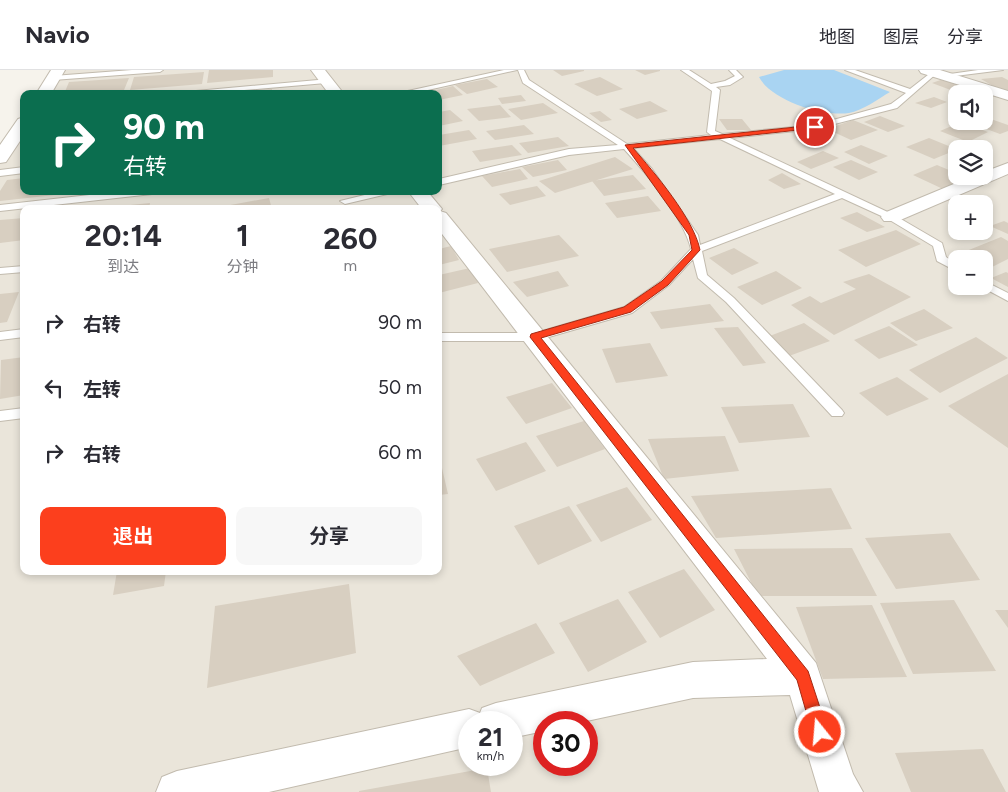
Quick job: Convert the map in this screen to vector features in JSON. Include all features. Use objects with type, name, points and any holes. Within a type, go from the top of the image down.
[{"type":"street","points":[[936,72],[1008,96]]},
{"type":"street","points":[[46,90],[56,74]]},
{"type":"street","points":[[322,75],[334,90]]},
{"type":"street","points":[[0,158],[20,131]]},
{"type":"street","points":[[891,217],[1008,168]]},
{"type":"street","points":[[421,195],[429,205]]},
{"type":"street","points":[[442,221],[803,676],[837,788],[842,792]]},
{"type":"street","points":[[523,716],[693,680],[803,676]]},
{"type":"street","points":[[177,792],[458,730]]},
{"type":"lane","points":[[56,74],[160,70]]},
{"type":"lane","points":[[417,90],[514,70]]},
{"type":"lane","points":[[521,70],[526,81],[627,147],[649,171],[693,235],[702,276],[730,300],[837,413]]},
{"type":"lane","points":[[684,70],[716,90],[711,132],[891,217],[938,245],[941,259],[948,263]]},
{"type":"lane","points":[[710,86],[727,83],[739,77],[732,70]]},
{"type":"lane","points":[[848,70],[911,92]]},
{"type":"lane","points":[[442,181],[569,152],[815,127],[894,106],[936,72],[1000,70]]},
{"type":"lane","points":[[200,90],[322,75]]},
{"type":"lane","points":[[0,173],[20,170]]},
{"type":"lane","points":[[442,336],[535,337],[628,310],[665,283],[696,250],[843,194]]},
{"type":"lane","points":[[27,205],[116,195]]},
{"type":"lane","points":[[345,201],[376,195]]},
{"type":"lane","points":[[0,208],[20,206]]},
{"type":"lane","points":[[0,272],[20,270]]},
{"type":"lane","points":[[993,289],[1008,298]]},
{"type":"lane","points":[[0,336],[20,334]]},
{"type":"lane","points":[[0,416],[20,414]]},
{"type":"shaded area","points":[[51,70],[1008,70],[1008,792],[0,792],[0,149],[20,118],[20,195],[442,195],[442,90],[38,90]]},
{"type":"water","points":[[784,70],[834,70],[890,92],[854,112],[838,114],[826,112],[786,100],[774,93],[759,77]]},
{"type":"building","points":[[209,70],[273,70],[273,77],[207,83]]},
{"type":"building","points":[[553,70],[584,70],[584,71],[562,76]]},
{"type":"building","points":[[635,70],[660,70],[660,71],[645,75]]},
{"type":"building","points":[[204,72],[202,84],[130,90],[134,77]]},
{"type":"building","points":[[600,77],[623,89],[597,96],[574,84]]},
{"type":"building","points":[[1002,77],[1008,80],[1008,91],[1002,91],[981,79]]},
{"type":"building","points":[[129,78],[124,90],[66,90],[69,82]]},
{"type":"building","points":[[946,78],[967,85],[948,85],[948,89],[932,83]]},
{"type":"building","points":[[487,79],[498,87],[467,94],[455,85]]},
{"type":"building","points":[[453,86],[463,95],[442,99],[442,90],[436,90]]},
{"type":"building","points":[[521,95],[526,101],[502,104],[498,98]]},
{"type":"building","points":[[934,97],[947,102],[931,108],[915,103]]},
{"type":"building","points":[[650,101],[668,111],[637,119],[619,109]]},
{"type":"building","points":[[543,103],[558,113],[521,120],[508,109]]},
{"type":"building","points":[[500,105],[511,117],[479,121],[467,109]]},
{"type":"building","points":[[450,110],[463,121],[442,125],[442,111]]},
{"type":"building","points":[[600,111],[612,120],[601,122],[589,113]]},
{"type":"building","points":[[880,116],[905,126],[888,132],[864,122]]},
{"type":"building","points":[[719,119],[742,119],[751,130],[727,130]]},
{"type":"building","points":[[853,120],[878,130],[851,140],[827,129]]},
{"type":"building","points":[[993,120],[1008,125],[1008,131],[1000,134],[989,130],[993,130]]},
{"type":"building","points":[[524,125],[534,134],[495,140],[486,131]]},
{"type":"building","points":[[948,128],[948,130],[983,130],[988,132],[972,140],[963,140],[940,131]]},
{"type":"building","points":[[469,130],[477,139],[442,145],[442,134]]},
{"type":"building","points":[[558,137],[569,146],[528,153],[519,143]]},
{"type":"building","points":[[929,138],[948,146],[948,153],[934,159],[906,147]]},
{"type":"building","points":[[512,145],[522,155],[480,162],[472,151]]},
{"type":"building","points":[[861,145],[888,156],[869,164],[844,152]]},
{"type":"building","points":[[823,151],[839,158],[811,169],[797,162]]},
{"type":"building","points":[[615,157],[633,169],[555,193],[539,181]]},
{"type":"building","points":[[558,160],[567,170],[533,177],[522,167]]},
{"type":"building","points":[[851,160],[878,172],[859,180],[833,167]]},
{"type":"building","points":[[937,165],[948,170],[948,185],[951,185],[943,189],[913,175]]},
{"type":"building","points":[[520,169],[528,179],[492,187],[482,176]]},
{"type":"building","points":[[782,173],[801,184],[784,189],[768,180]]},
{"type":"building","points":[[633,175],[646,189],[604,196],[592,181]]},
{"type":"building","points":[[20,178],[20,195],[55,195],[0,201],[0,191],[7,180]]},
{"type":"building","points":[[537,186],[546,196],[510,205],[499,194]]},
{"type":"building","points":[[648,196],[661,211],[617,218],[605,203]]},
{"type":"building","points":[[269,198],[271,205],[230,205]]},
{"type":"building","points":[[150,203],[150,205],[130,205]]},
{"type":"building","points":[[857,212],[885,227],[867,232],[840,218]]},
{"type":"building","points":[[20,218],[20,240],[0,243],[0,220]]},
{"type":"building","points":[[1004,221],[1008,223],[1008,234],[993,227],[993,225]]},
{"type":"building","points":[[896,230],[921,244],[866,267],[838,250]]},
{"type":"building","points":[[559,235],[579,256],[507,272],[489,249]]},
{"type":"building","points":[[1001,237],[1008,241],[1008,259],[993,266],[993,250],[969,250]]},
{"type":"building","points":[[451,246],[459,260],[442,264],[442,248]]},
{"type":"building","points":[[734,248],[759,263],[732,275],[709,258]]},
{"type":"building","points":[[470,268],[478,283],[442,292],[442,274]]},
{"type":"building","points":[[558,271],[569,286],[527,297],[513,282]]},
{"type":"building","points":[[776,271],[802,288],[762,305],[737,287]]},
{"type":"building","points":[[1006,272],[1008,273],[1008,287],[993,279],[993,277]]},
{"type":"building","points":[[869,274],[911,297],[834,335],[791,305],[810,296],[821,303],[856,289],[843,282]]},
{"type":"building","points":[[19,292],[7,322],[0,323],[0,294]]},
{"type":"building","points":[[710,304],[724,321],[661,329],[650,312]]},
{"type":"building","points":[[924,309],[953,328],[916,341],[890,323]]},
{"type":"building","points":[[804,323],[830,341],[789,356],[767,337]]},
{"type":"building","points":[[889,326],[918,345],[879,359],[854,340]]},
{"type":"building","points":[[738,327],[766,363],[743,366],[714,328]]},
{"type":"building","points":[[976,337],[1008,358],[940,393],[909,370]]},
{"type":"building","points":[[650,343],[668,376],[616,383],[602,349]]},
{"type":"building","points":[[20,358],[20,396],[0,399],[1,360]]},
{"type":"building","points":[[1008,374],[1008,448],[948,406]]},
{"type":"building","points":[[897,377],[929,399],[887,416],[859,393]]},
{"type":"building","points":[[552,383],[572,408],[526,424],[506,397]]},
{"type":"building","points":[[793,404],[810,437],[739,443],[721,407]]},
{"type":"building","points":[[584,421],[605,449],[557,467],[536,436]]},
{"type":"building","points":[[725,436],[739,471],[664,479],[648,439]]},
{"type":"building","points":[[526,442],[546,471],[496,491],[476,459]]},
{"type":"building","points":[[442,468],[448,494],[442,495]]},
{"type":"building","points":[[627,487],[652,520],[601,542],[576,505]]},
{"type":"building","points":[[831,488],[852,529],[716,538],[691,496]]},
{"type":"building","points":[[569,506],[592,541],[538,565],[514,526]]},
{"type":"building","points":[[950,533],[980,580],[896,589],[865,538]]},
{"type":"building","points":[[852,548],[877,596],[758,596],[734,549]]},
{"type":"building","points":[[684,569],[715,610],[660,638],[628,592]]},
{"type":"building","points":[[116,575],[165,575],[164,586],[113,595]]},
{"type":"building","points":[[349,584],[356,653],[207,688],[215,606]]},
{"type":"building","points":[[618,599],[647,642],[588,672],[559,623]]},
{"type":"building","points":[[954,600],[996,671],[913,674],[880,603]]},
{"type":"building","points":[[872,605],[907,677],[823,679],[796,607]]},
{"type":"building","points":[[995,610],[1008,610],[1008,628]]},
{"type":"building","points":[[536,623],[555,653],[480,686],[457,656]]},
{"type":"building","points":[[983,749],[1006,792],[911,792],[895,753]]},
{"type":"building","points":[[458,773],[458,776],[488,776],[491,792],[359,792]]},
{"type":"route","points":[[815,127],[627,147],[649,171],[693,235],[696,250],[665,283],[628,310],[535,337],[803,676],[820,732]]}]
